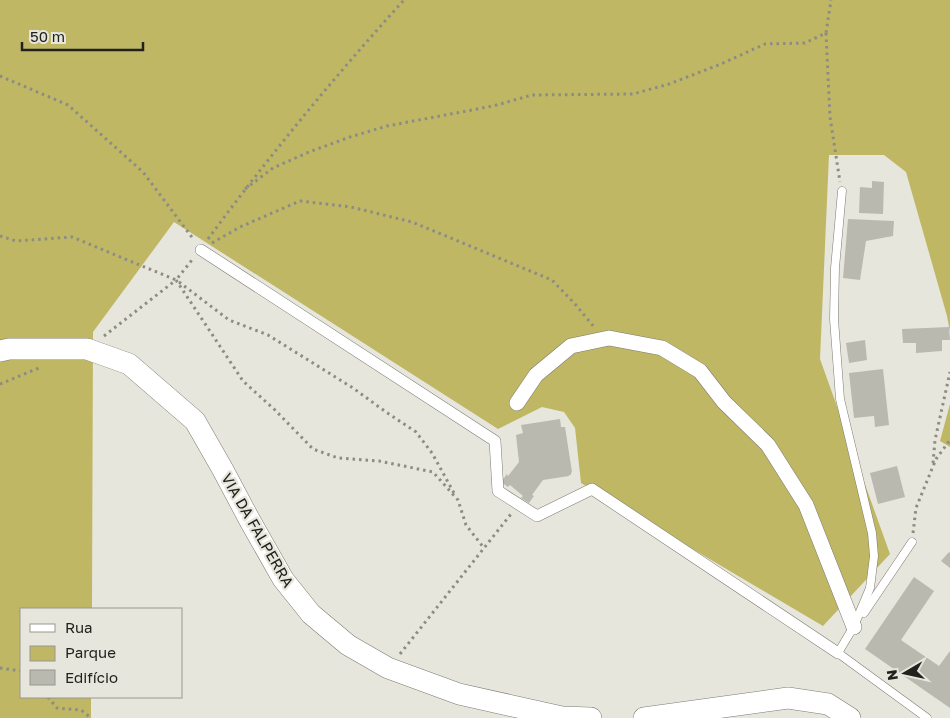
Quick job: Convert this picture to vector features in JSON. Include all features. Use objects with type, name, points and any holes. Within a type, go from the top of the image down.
[{"type":"main road","name":"VIA DA FALPERRA","points":[[0,351],[9,349],[87,349],[129,364],[195,421],[283,579],[311,614],[348,646],[388,668],[459,694],[562,717],[591,718]]},
{"type":"main road","points":[[644,718],[788,698],[828,704],[850,718]]},
{"type":"street","points":[[201,250],[495,441],[498,491],[537,516],[592,490],[838,653]]},
{"type":"street","points":[[517,403],[536,375],[571,346],[609,338],[662,348],[700,371],[724,402],[768,445],[806,505],[854,627]]},
{"type":"lane","points":[[842,191],[835,268],[834,320],[840,399],[872,533],[874,556],[870,588],[854,627]]},
{"type":"lane","points":[[912,542],[838,653],[927,718]]},
{"type":"path","points":[[176,280],[201,250],[245,189],[358,51],[404,0]]},
{"type":"path","points":[[831,0],[826,33],[830,117],[842,191]]},
{"type":"path","points":[[245,189],[273,168],[350,137],[387,126],[493,106],[532,95],[633,94],[669,84],[765,44],[805,42],[826,33]]},
{"type":"path","points":[[0,76],[68,104],[143,172],[201,250]]},
{"type":"path","points":[[201,250],[240,227],[300,201],[351,207],[412,222],[552,280],[576,304],[605,339]]},
{"type":"path","points":[[0,236],[16,241],[72,237],[176,280],[229,320],[268,335],[353,388],[416,432],[432,453],[458,500],[466,525],[484,548]]},
{"type":"path","points":[[176,280],[243,381],[313,449],[338,458],[380,461],[433,472],[458,500]]},
{"type":"path","points":[[933,466],[935,440],[950,372]]},
{"type":"path","points":[[912,542],[916,508],[936,459],[950,440]]},
{"type":"path","points":[[388,668],[519,504]]},
{"type":"path","points":[[0,668],[20,671]]},
{"type":"path","points":[[49,698],[57,708],[81,710],[91,718]]},
{"type":"green space","points":[[0,0],[950,0],[950,332],[906,172],[884,155],[829,155],[820,359],[890,554],[823,626],[581,483],[575,428],[564,412],[542,407],[498,429],[174,222],[93,332],[92,608],[20,608],[20,698],[91,698],[91,718],[0,718]]},
{"type":"green space","points":[[950,404],[950,447],[940,441]]},
{"type":"building","points":[[872,181],[884,182],[883,214],[859,213],[860,187],[872,188]]},
{"type":"building","points":[[848,219],[894,221],[893,236],[866,241],[860,280],[843,278]]},
{"type":"building","points":[[949,327],[950,340],[942,340],[942,351],[916,353],[916,343],[903,343],[902,329]]},
{"type":"building","points":[[865,340],[867,360],[849,363],[846,343]]},
{"type":"building","points":[[883,369],[889,425],[875,427],[874,416],[854,418],[849,373]]},
{"type":"building","points":[[560,419],[561,427],[565,427],[571,475],[543,480],[532,495],[534,496],[529,503],[521,498],[523,496],[510,485],[508,487],[501,482],[519,462],[516,435],[523,433],[521,425]]},
{"type":"building","points":[[897,466],[905,497],[878,504],[870,473]]},
{"type":"building","points":[[950,553],[950,568],[941,561]]},
{"type":"building","points":[[914,577],[934,591],[901,640],[939,666],[950,651],[950,708],[865,649]]}]
